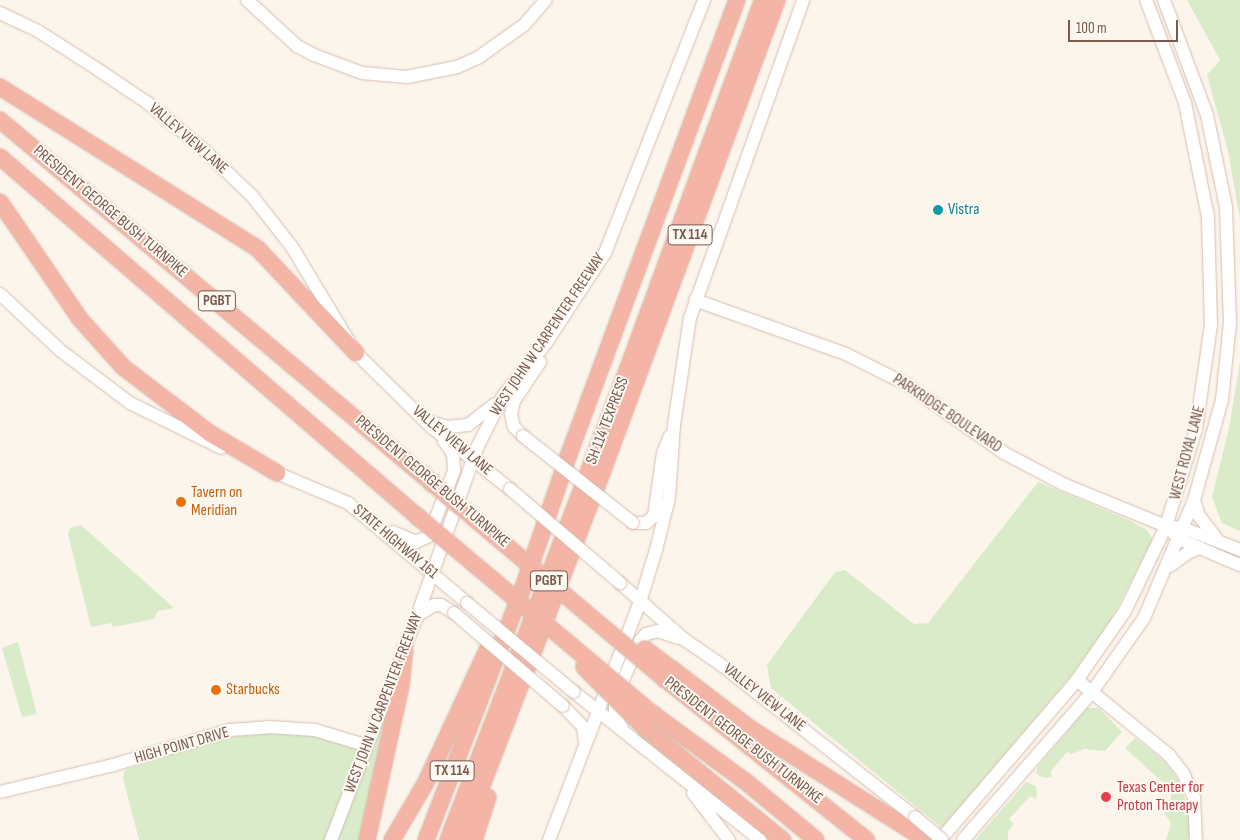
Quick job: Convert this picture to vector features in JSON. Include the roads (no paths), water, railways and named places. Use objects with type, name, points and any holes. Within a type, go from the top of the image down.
[{"type":"highway","name":"TX 114","points":[[426,840],[526,578],[569,454],[737,0]]},
{"type":"highway","name":"SH 114 TEXPRESS","points":[[448,840],[764,0]]},
{"type":"highway","name":"TX 114","points":[[460,840],[603,470],[777,0]]},
{"type":"highway","points":[[0,87],[258,249],[356,353]]},
{"type":"highway","name":"PRESIDENT GEORGE BUSH TURNPIKE","points":[[0,120],[591,616],[669,674],[867,840]]},
{"type":"highway","name":"PRESIDENT GEORGE BUSH TURNPIKE","points":[[0,157],[418,517],[653,714],[745,782],[816,840]]},
{"type":"highway","points":[[0,202],[80,319],[123,367],[211,434],[277,473]]},
{"type":"highway","name":"SH 114 TEXPRESS","points":[[439,840],[638,290],[637,274]]},
{"type":"highway","points":[[392,840],[425,784],[488,649],[526,578]]},
{"type":"highway","points":[[541,619],[592,676],[647,730],[783,840]]},
{"type":"highway","points":[[367,840],[401,685],[405,649]]},
{"type":"highway","points":[[669,674],[751,729],[911,823],[926,840]]},
{"type":"highway","points":[[474,840],[517,712],[517,690]]},
{"type":"main road","points":[[247,0],[297,46],[314,55],[362,73],[407,76],[457,67],[479,57],[524,24],[546,0]]},
{"type":"main road","name":"WEST JOHN W CARPENTER FREEWAY","points":[[331,840],[365,745],[405,649],[434,572],[473,459],[504,396],[546,344],[604,253],[704,0]]},
{"type":"main road","points":[[549,840],[640,602],[669,498],[674,424],[686,335],[695,300],[803,0]]},
{"type":"main road","name":"WEST ROYAL LANE","points":[[941,840],[1077,680],[1125,612],[1166,526],[1191,451],[1207,368],[1212,307],[1211,242],[1204,186],[1191,123],[1146,0]]},
{"type":"main road","name":"WEST ROYAL LANE","points":[[963,840],[1092,692],[1144,618],[1194,500],[1222,400],[1230,323],[1229,242],[1222,181],[1207,116],[1164,0]]},
{"type":"main road","name":"VALLEY VIEW LANE","points":[[0,13],[38,31],[149,104],[245,189],[302,262],[356,353],[426,422],[510,489],[685,640],[720,664],[911,823],[941,840]]},
{"type":"main road","points":[[1211,242],[1229,242]]},
{"type":"main road","name":"STATE HIGHWAY 161","points":[[0,294],[68,356],[130,403],[277,473],[348,503],[379,526],[434,572],[466,603],[574,692],[760,840]]},
{"type":"main road","name":"PARKRIDGE BOULEVARD","points":[[695,300],[821,344],[877,369],[926,396],[1015,459],[1073,488],[1166,526],[1200,548],[1240,565]]},
{"type":"main road","points":[[546,344],[541,360],[514,401],[511,414],[514,427],[634,523],[646,523],[654,516],[663,453],[674,424]]},
{"type":"main road","points":[[426,422],[448,427],[468,425],[504,396]]},
{"type":"main road","points":[[379,526],[412,541],[429,536],[454,465],[450,448],[426,422]]},
{"type":"main road","points":[[1194,500],[1208,531],[1220,543]]},
{"type":"main road","name":"PARKRIDGE BOULEVARD","points":[[1181,534],[1220,543],[1240,550]]},
{"type":"main road","points":[[1165,572],[1174,561],[1200,548]]},
{"type":"main road","points":[[417,616],[434,605],[441,605],[454,613],[563,706],[583,727],[585,742]]},
{"type":"main road","points":[[626,734],[615,716],[615,699],[640,641],[646,634],[658,630],[685,640]]},
{"type":"main road","points":[[1077,680],[1169,756],[1183,774],[1194,798],[1196,840]]},
{"type":"main road","name":"HIGH POINT DRIVE","points":[[0,792],[113,766],[230,730],[269,727],[315,730],[365,745]]},
{"type":"main road","points":[[686,782],[729,840]]},
{"type":"place","name":"Vistra","points":[[938,210]]},
{"type":"place","name":"Tavern on Meridian","points":[[181,502]]},
{"type":"place","name":"Starbucks","points":[[216,690]]},
{"type":"place","name":"Texas Center for Proton Therapy","points":[[1106,797]]}]
